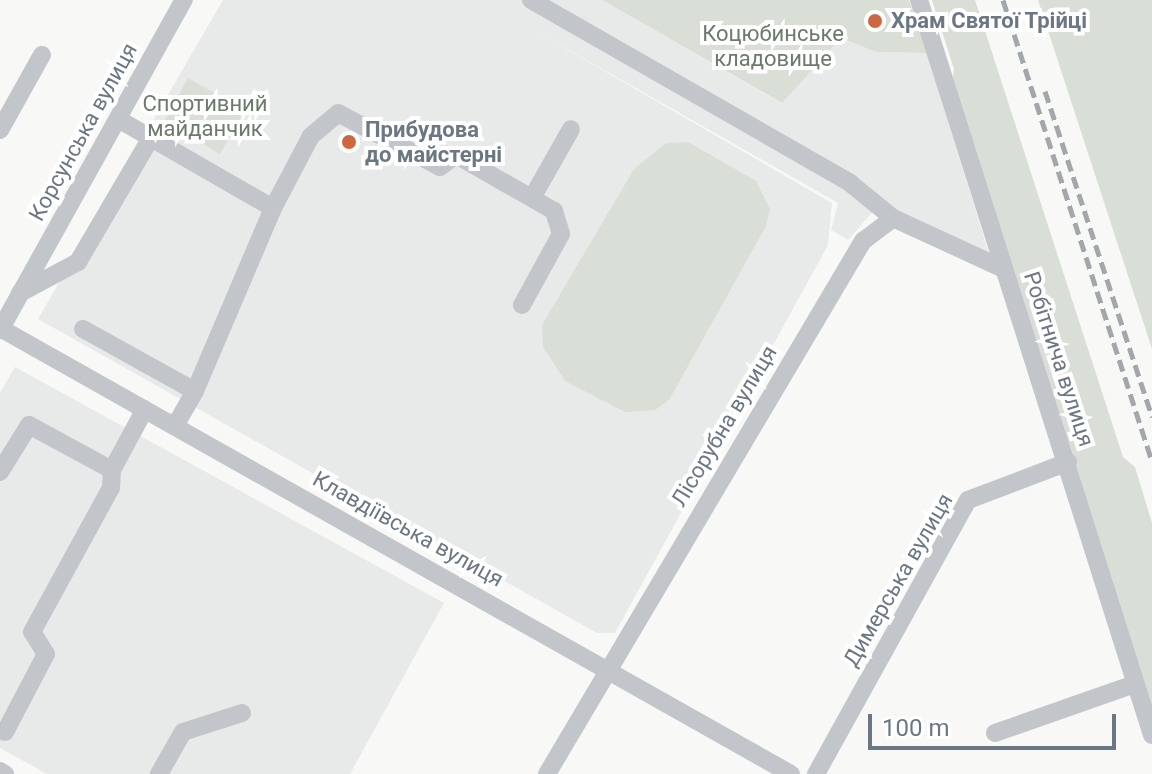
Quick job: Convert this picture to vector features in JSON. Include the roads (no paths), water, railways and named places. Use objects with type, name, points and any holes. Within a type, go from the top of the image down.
[{"type":"street","name":"Корсунська вулиця","points":[[0,329],[184,0]]},
{"type":"street","points":[[531,0],[850,183],[893,218],[1004,269]]},
{"type":"street","name":"Робітнича вулиця","points":[[919,0],[1068,462],[1152,735]]},
{"type":"street","points":[[0,130],[42,55]]},
{"type":"street","points":[[175,426],[195,391],[273,208],[311,136],[338,113],[440,167],[456,155],[554,211],[561,234],[522,305]]},
{"type":"street","points":[[118,119],[149,141],[273,208]]},
{"type":"street","points":[[532,198],[571,129]]},
{"type":"street","points":[[20,293],[78,262],[149,141]]},
{"type":"street","name":"Лісорубна вулиця","points":[[547,774],[606,668],[863,241],[893,218]]},
{"type":"street","name":"Клавдіївська вулиця","points":[[0,329],[791,774]]},
{"type":"street","points":[[83,329],[195,391]]},
{"type":"street","points":[[5,732],[46,654],[32,632],[111,488],[112,470],[145,409]]},
{"type":"street","points":[[0,472],[29,425],[112,470]]},
{"type":"street","name":"Димерська вулиця","points":[[816,774],[968,500],[1068,462]]},
{"type":"street","points":[[995,733],[1135,684]]},
{"type":"street","points":[[159,774],[183,732],[242,713]]},
{"type":"railway","points":[[1003,0],[1152,460]]},
{"type":"railway","points":[[1045,91],[1152,417]]},
{"type":"place","name":"Храм Святої Трійці","points":[[875,21]]},
{"type":"place","name":"Прибудова до майстерні","points":[[349,142]]},
{"type":"park label","name":"Коцюбинське кладовище","points":[[773,46]]},
{"type":"park label","name":"Спортивний майданчик","points":[[205,116]]}]
